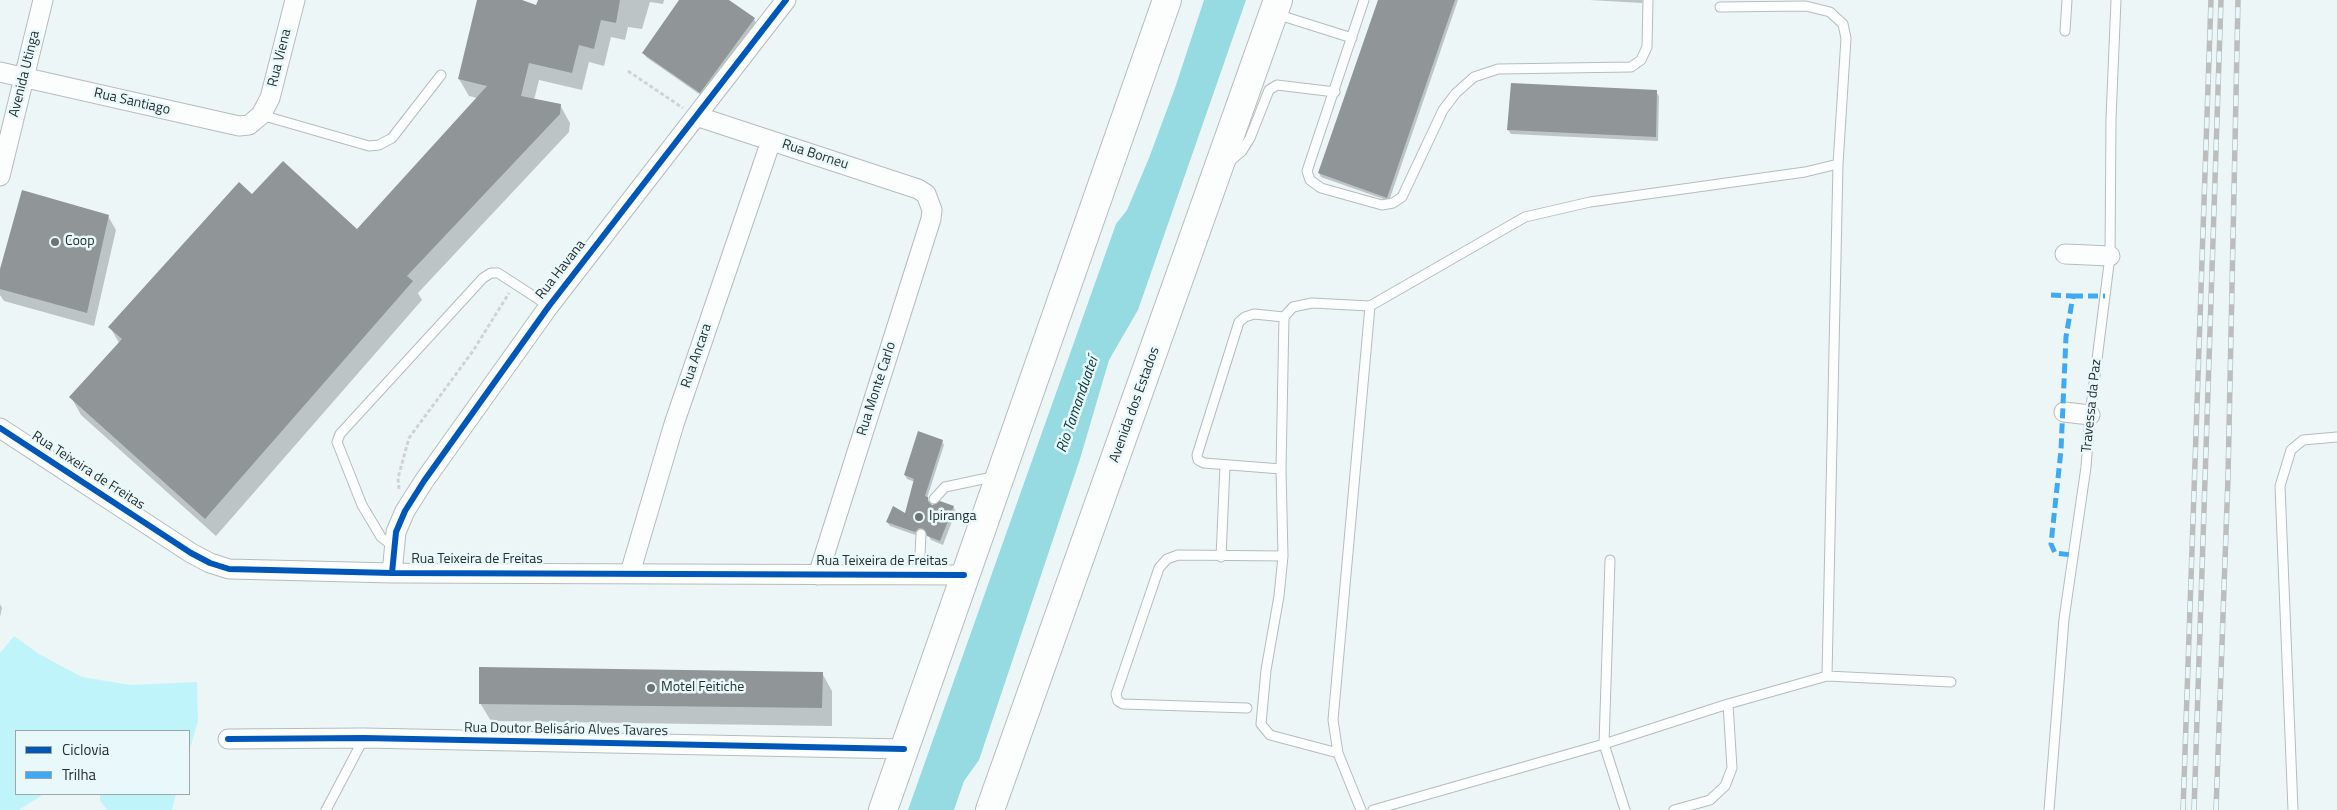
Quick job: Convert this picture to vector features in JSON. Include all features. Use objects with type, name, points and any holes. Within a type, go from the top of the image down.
[{"type":"highway","points":[[883,810],[1167,0]]},
{"type":"highway","name":"Avenida dos Estados","points":[[990,810],[1276,7]]},
{"type":"street","name":"Avenida Utinga","points":[[0,176],[44,0]]},
{"type":"street","name":"Rua Viena","points":[[261,115],[270,98],[295,0]]},
{"type":"street","name":"Rua Havana","points":[[392,573],[396,532],[405,511],[424,481],[549,306],[786,0]]},
{"type":"street","name":"Rua Santiago","points":[[0,72],[239,126],[249,125],[261,115]]},
{"type":"street","name":"Rua Borneu","points":[[696,116],[918,189],[926,194],[929,202]]},
{"type":"street","name":"Rua Ancara","points":[[630,573],[674,424],[770,140]]},
{"type":"street","name":"Rua Monte Carlo","points":[[818,575],[931,218],[932,210],[929,202]]},
{"type":"street","points":[[2065,254],[2110,256]]},
{"type":"street","points":[[2064,412],[2090,415]]},
{"type":"street","name":"Rua Teixeira de Freitas","points":[[0,428],[191,553],[210,563],[229,569],[392,573],[964,575]]},
{"type":"street","name":"Rua Doutor Belisário Alves Tavares","points":[[228,739],[364,738],[904,749]]},
{"type":"lane","points":[[1364,0],[1335,92],[1306,171],[1310,180],[1321,188],[1382,205],[1394,203],[1402,197],[1443,110],[1456,93],[1474,77],[1498,69],[1631,67],[1641,60],[1647,47],[1648,0]]},
{"type":"lane","points":[[2065,31],[2067,0]]},
{"type":"lane","name":"Travessa da Paz","points":[[2049,810],[2064,619],[2086,467],[2090,415],[2110,256],[2110,119],[2116,0]]},
{"type":"lane","points":[[1720,7],[1806,6],[1830,12],[1843,24],[1846,38],[1838,164],[1827,676]]},
{"type":"lane","points":[[1276,7],[1352,38]]},
{"type":"lane","points":[[261,115],[369,146],[379,145],[392,138],[441,75]]},
{"type":"lane","points":[[1218,172],[1242,151],[1250,138],[1269,90],[1276,84],[1335,92]]},
{"type":"lane","points":[[1338,753],[1270,735],[1261,724],[1266,670],[1279,596],[1282,556],[1281,469],[1284,317],[1293,308],[1312,303],[1370,306],[1525,217],[1590,202],[1805,172],[1838,164]]},
{"type":"lane","points":[[394,546],[380,537],[373,527],[362,505],[337,438],[483,278],[492,273],[498,273],[549,306]]},
{"type":"lane","points":[[1361,810],[1338,753],[1333,720],[1370,306]]},
{"type":"lane","points":[[1281,469],[1204,463],[1198,460],[1197,455],[1239,322],[1254,314],[1284,317]]},
{"type":"lane","points":[[2293,810],[2280,486],[2290,450],[2303,440],[2337,437]]},
{"type":"lane","points":[[1221,557],[1225,466]]},
{"type":"lane","points":[[934,499],[945,487],[999,476]]},
{"type":"lane","points":[[919,574],[920,534]]},
{"type":"lane","points":[[1247,708],[1123,704],[1118,701],[1116,694],[1159,568],[1166,559],[1178,555],[1221,557],[1282,556]]},
{"type":"lane","points":[[1610,560],[1604,744],[1625,810]]},
{"type":"lane","points":[[1373,810],[1604,744],[1728,704],[1827,676],[1950,682]]},
{"type":"lane","points":[[1674,810],[1710,800],[1725,786],[1732,768],[1728,704]]},
{"type":"lane","points":[[326,810],[364,738]]},
{"type":"path","points":[[628,71],[696,116]]},
{"type":"path","points":[[405,511],[400,502],[398,478],[409,438],[473,351],[514,284]]},
{"type":"shaded area","points":[[14,636],[39,654],[82,677],[130,685],[197,682],[198,721],[190,749],[190,730],[15,730],[15,795],[42,795],[19,810],[0,810],[0,653]]},
{"type":"shaded area","points":[[100,795],[176,795],[172,810],[107,810],[100,800]]},
{"type":"water","name":"Rio Tamanduateí","points":[[1204,0],[1246,0],[1138,310],[1109,360],[1080,459],[979,760],[964,781],[954,810],[908,810],[1116,224],[1127,210],[1149,158],[1175,88]]},
{"type":"building","points":[[477,0],[522,0],[536,5],[538,0],[620,0],[616,23],[601,20],[594,49],[579,45],[572,73],[529,63],[521,96],[561,104],[560,114],[407,276],[413,281],[205,519],[69,397],[122,339],[108,327],[239,182],[252,194],[283,161],[357,229],[487,86],[458,79]]},
{"type":"building","points":[[679,0],[729,0],[755,18],[700,93],[642,53]]},
{"type":"building","points":[[1378,0],[1455,0],[1387,198],[1318,173]]},
{"type":"building","points":[[1511,83],[1657,90],[1656,137],[1507,130]]},
{"type":"building","name":"Coop","points":[[22,190],[109,215],[87,313],[0,289],[0,269]]},
{"type":"building","points":[[918,431],[943,440],[925,496],[928,497],[928,501],[932,505],[940,501],[954,506],[940,541],[927,536],[924,529],[919,528],[915,532],[886,522],[893,506],[905,513],[914,479],[904,475]]},
{"type":"building","name":"Motel Feitiche","points":[[479,667],[823,672],[822,708],[479,704]]},
{"type":"railway","points":[[2183,810],[2211,0]]},
{"type":"railway","points":[[2194,810],[2221,0]]},
{"type":"railway","points":[[2216,810],[2228,477],[2238,0]]},
{"type":"marked path","points":[[2051,295],[2073,296],[2066,337],[2061,450],[2051,544],[2055,553],[2072,555]]},
{"type":"marked path","points":[[2073,296],[2105,296]]},
{"type":"cycle path","points":[[392,573],[396,532],[405,511],[424,481],[549,306],[786,0]]},
{"type":"cycle path","points":[[0,428],[191,553],[210,563],[229,569],[392,573],[964,575]]},
{"type":"cycle path","points":[[228,739],[364,738],[904,749]]},
{"type":"place","name":"Coop","points":[[55,242]]},
{"type":"place","name":"Ipiranga","points":[[919,517]]},
{"type":"place","name":"Motel Feitiche","points":[[651,688]]}]
